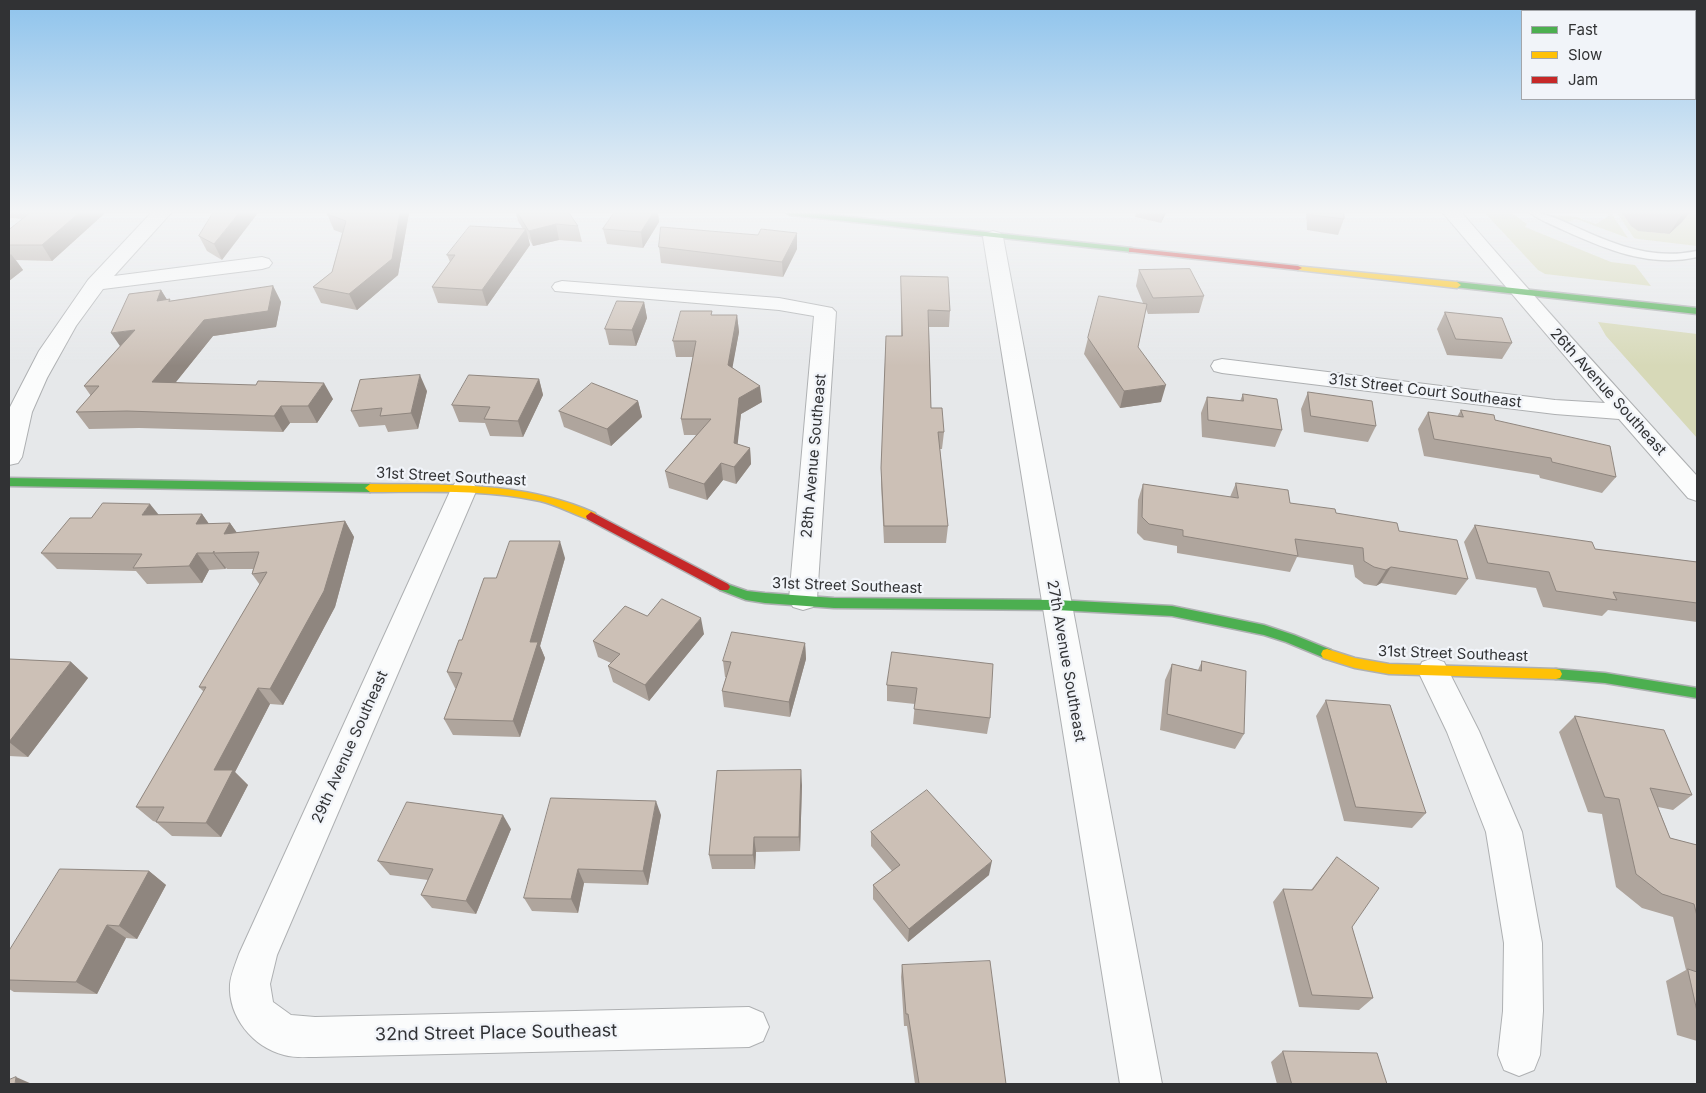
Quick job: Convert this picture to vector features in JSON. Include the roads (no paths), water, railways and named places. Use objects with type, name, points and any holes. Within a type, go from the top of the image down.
[{"type":"street","points":[[9,457],[21,407],[56,340],[72,314],[112,264]]},
{"type":"street","points":[[95,284],[254,264]]},
{"type":"street","name":"27th Avenue Southeast","points":[[998,264],[1141,1084]]},
{"type":"street","points":[[1251,264],[1697,311]]},
{"type":"street","name":"26th Avenue Southeast","points":[[1495,264],[1697,492]]},
{"type":"street","name":"28th Avenue Southeast","points":[[562,287],[779,304],[825,312],[803,599]]},
{"type":"street","name":"31st Street Court Southeast","points":[[1222,366],[1545,406],[1628,412]]},
{"type":"street","name":"31st Street Southeast","points":[[9,482],[464,489],[558,501],[577,508],[714,584],[755,596],[834,603],[889,605],[1056,605],[1172,611],[1224,620],[1290,638],[1326,654],[1355,663],[1389,670],[1556,673],[1605,678],[1697,693]]},
{"type":"street","name":"29th Avenue Southeast","points":[[254,1008],[250,984],[258,954],[464,489]]},
{"type":"street","points":[[1433,671],[1463,731],[1504,832],[1523,943],[1523,1012],[1519,1054]]},
{"type":"street","name":"32nd Street Place Southeast","points":[[254,1008],[259,1017],[285,1035],[315,1038],[749,1027]]}]
